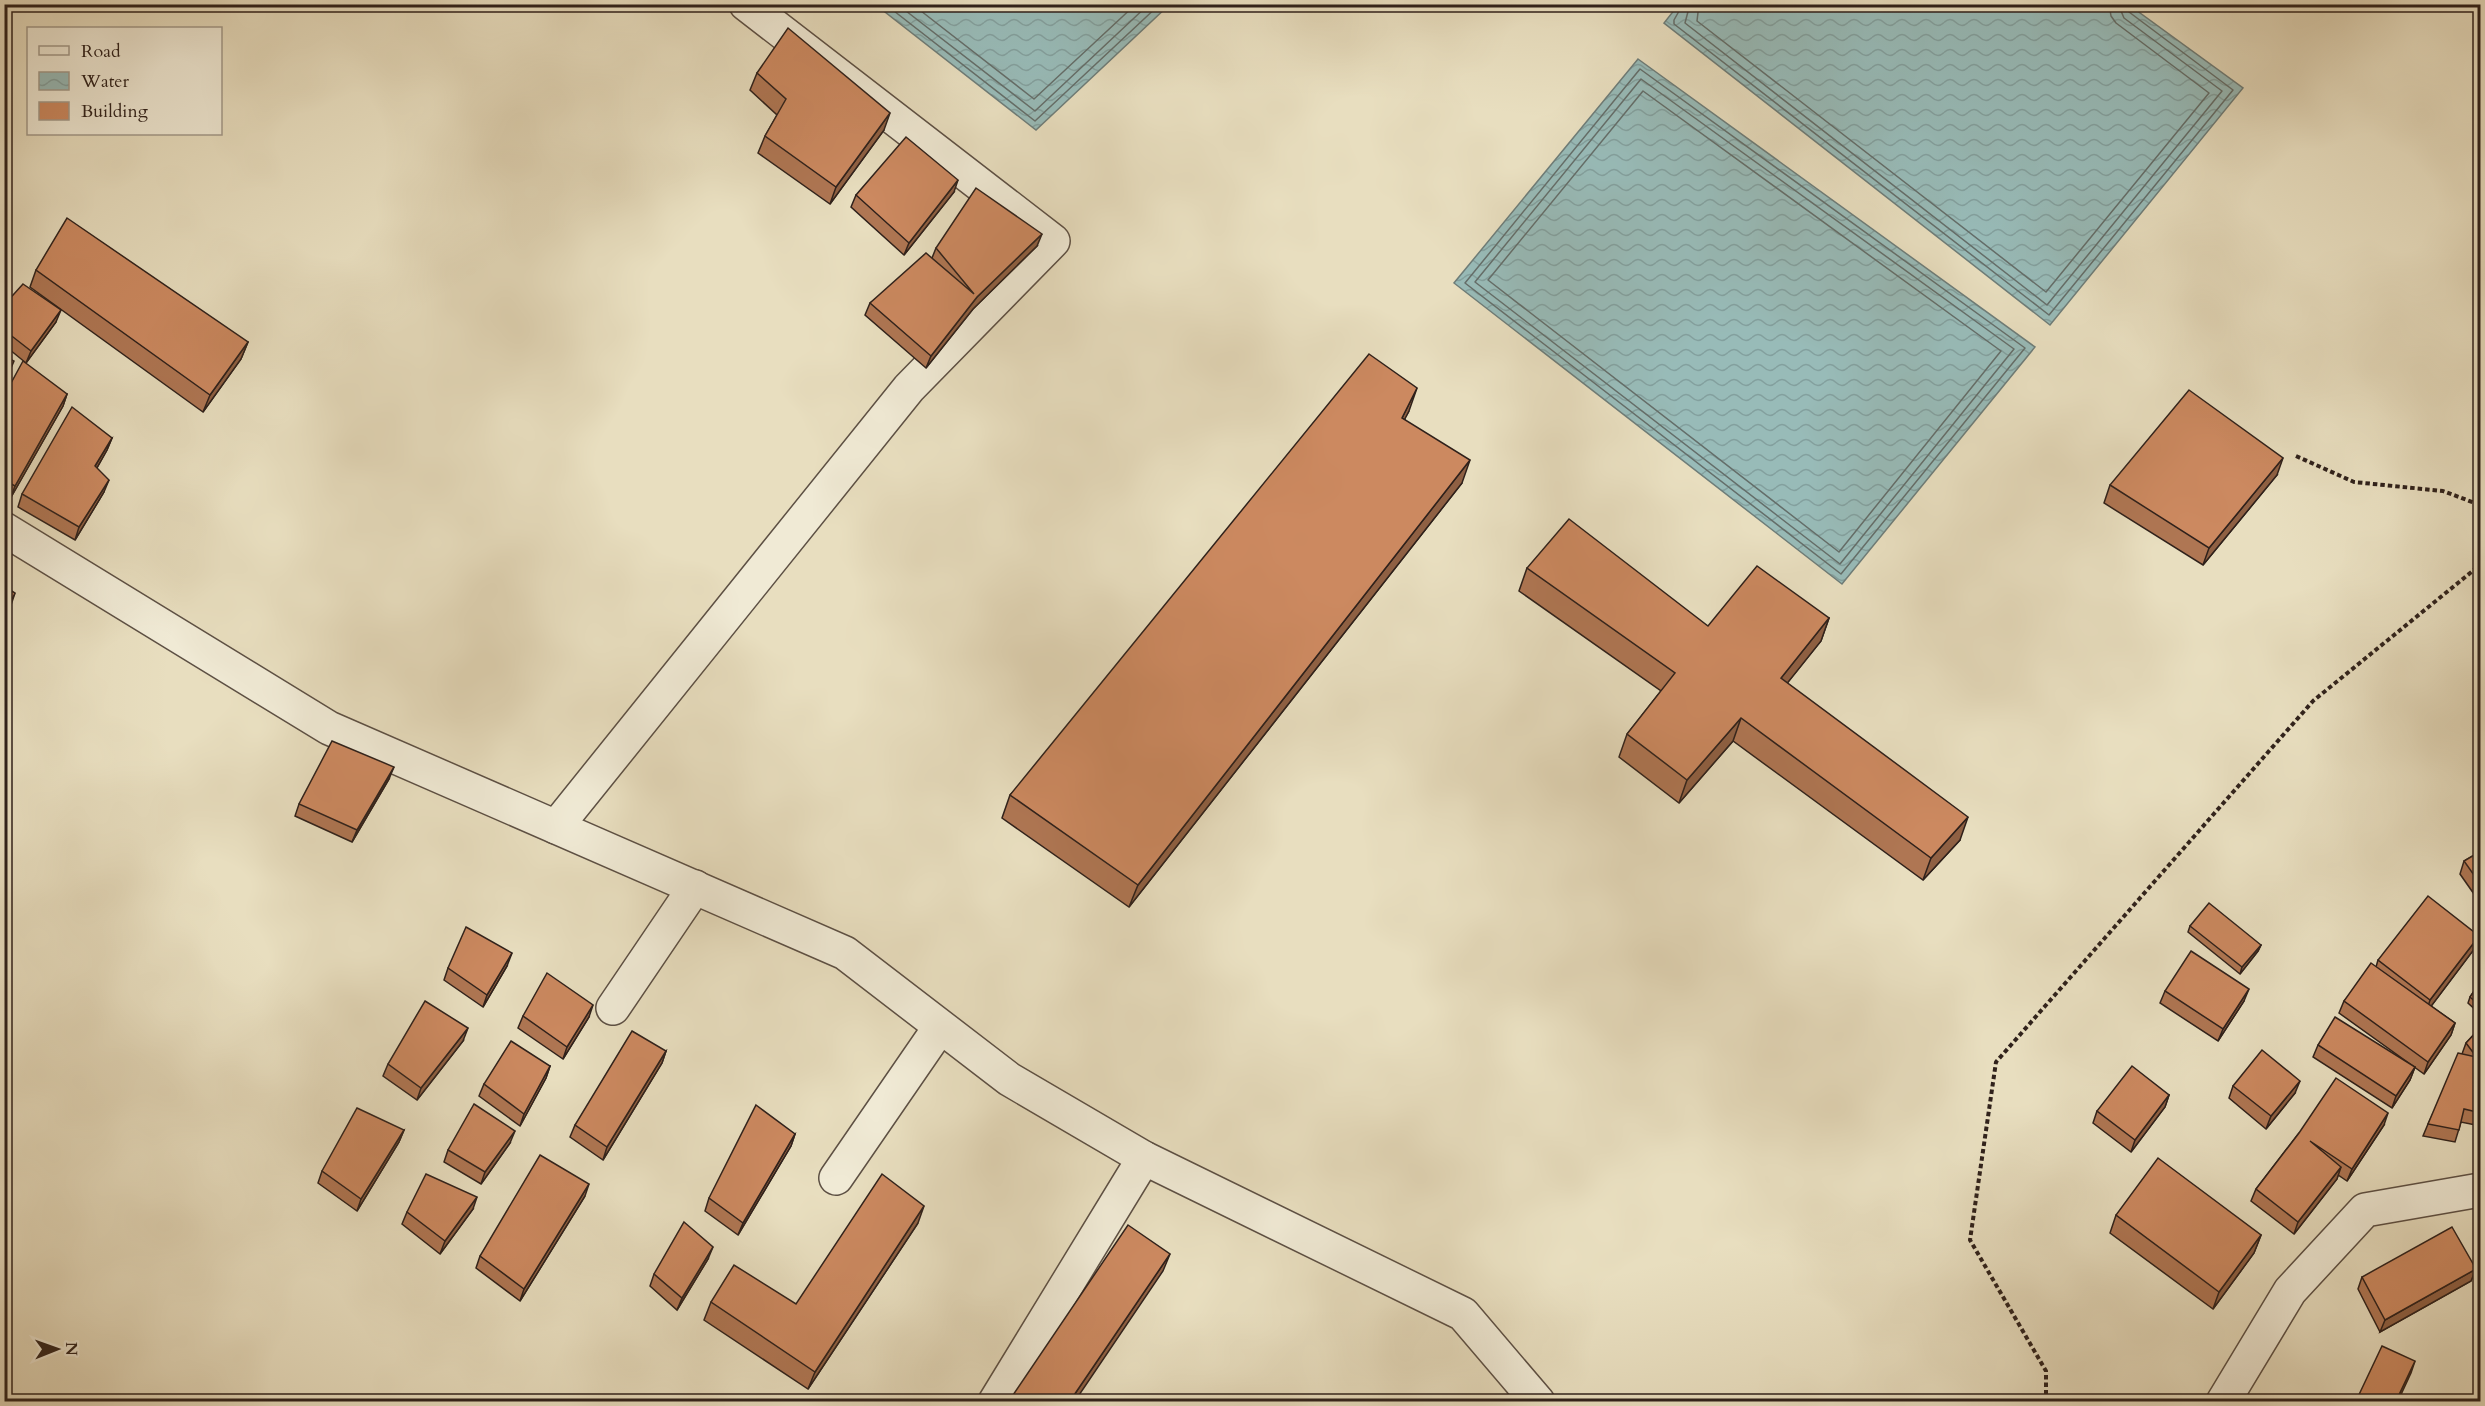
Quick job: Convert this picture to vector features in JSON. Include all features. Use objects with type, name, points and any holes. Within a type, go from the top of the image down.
[{"type":"street","points":[[556,827],[909,388],[1053,241],[746,4]]},
{"type":"street","points":[[4,529],[329,728],[845,953],[1009,1079],[1144,1158],[1462,1314],[1538,1401]]},
{"type":"street","points":[[613,1008],[695,887]]},
{"type":"street","points":[[836,1178],[940,1027]]},
{"type":"street","points":[[995,1401],[1144,1158]]},
{"type":"street","points":[[2223,1401],[2290,1291],[2365,1210],[2481,1190]]},
{"type":"path","points":[[2296,456],[2354,482],[2443,491],[2481,505]]},
{"type":"path","points":[[2046,1401],[2046,1371],[1970,1240],[1996,1062],[2313,701],[2481,565]]},
{"type":"water","points":[[1679,4],[2129,5],[2243,88],[2050,325],[1664,23]]},
{"type":"water","points":[[876,5],[1169,5],[1036,130]]},
{"type":"water","points":[[1638,59],[2035,347],[1842,584],[1454,283]]},
{"type":"building","points":[[788,28],[890,113],[836,187],[765,136],[786,99],[757,73]]},
{"type":"building","points":[[906,137],[958,180],[909,243],[856,195]]},
{"type":"building","points":[[976,188],[1042,234],[977,297],[931,356],[870,303],[926,253],[974,294],[936,248]]},
{"type":"building","points":[[67,218],[248,342],[210,395],[36,270]]},
{"type":"building","points":[[23,284],[61,310],[31,351],[4,330],[4,305]]},
{"type":"building","points":[[1369,354],[1417,388],[1402,418],[1470,460],[1138,885],[1010,795]]},
{"type":"building","points":[[4,356],[14,361],[4,384]]},
{"type":"building","points":[[23,361],[67,394],[15,486],[4,480],[4,396]]},
{"type":"building","points":[[2189,390],[2283,458],[2209,548],[2110,485]]},
{"type":"building","points":[[72,407],[112,438],[95,466],[109,480],[79,527],[22,494]]},
{"type":"building","points":[[1569,519],[1708,626],[1757,566],[1829,618],[1781,678],[1968,817],[1931,858],[1741,718],[1687,780],[1627,734],[1675,673],[1527,568]]},
{"type":"building","points":[[4,586],[15,593],[4,616]]},
{"type":"building","points":[[332,741],[394,767],[357,830],[299,804]]},
{"type":"building","points":[[2481,851],[2481,885],[2464,861]]},
{"type":"building","points":[[2428,896],[2479,936],[2430,1000],[2378,960]]},
{"type":"building","points":[[2209,903],[2261,945],[2242,967],[2190,926]]},
{"type":"building","points":[[466,927],[512,953],[487,995],[448,968]]},
{"type":"building","points":[[2191,951],[2249,989],[2223,1029],[2165,991]]},
{"type":"building","points":[[2371,963],[2455,1023],[2428,1062],[2344,1001]]},
{"type":"building","points":[[547,973],[593,1005],[567,1047],[523,1016]]},
{"type":"building","points":[[2481,981],[2481,1007],[2470,997]]},
{"type":"building","points":[[425,1001],[468,1028],[421,1088],[388,1064]]},
{"type":"building","points":[[2335,1017],[2415,1067],[2396,1096],[2318,1045]]},
{"type":"building","points":[[2481,1027],[2481,1056],[2475,1055],[2466,1043]]},
{"type":"building","points":[[632,1031],[666,1051],[607,1147],[575,1125]]},
{"type":"building","points":[[511,1041],[550,1066],[524,1114],[484,1084]]},
{"type":"building","points":[[2262,1050],[2300,1081],[2271,1116],[2233,1086]]},
{"type":"building","points":[[2458,1053],[2481,1058],[2481,1113],[2464,1109],[2459,1130],[2428,1124]]},
{"type":"building","points":[[2132,1066],[2169,1095],[2135,1140],[2097,1111]]},
{"type":"building","points":[[2336,1078],[2388,1113],[2352,1169],[2310,1141],[2341,1167],[2298,1222],[2256,1189],[2299,1133]]},
{"type":"building","points":[[474,1104],[515,1131],[485,1172],[448,1150]]},
{"type":"building","points":[[756,1105],[795,1134],[743,1223],[709,1198]]},
{"type":"building","points":[[357,1108],[404,1130],[361,1199],[322,1171]]},
{"type":"building","points":[[540,1155],[589,1184],[524,1289],[480,1256]]},
{"type":"building","points":[[2158,1158],[2261,1235],[2219,1292],[2116,1215]]},
{"type":"building","points":[[426,1174],[477,1197],[445,1241],[407,1212]]},
{"type":"building","points":[[882,1174],[924,1206],[815,1372],[711,1302],[734,1265],[796,1304]]},
{"type":"building","points":[[684,1222],[713,1247],[682,1298],[654,1274]]},
{"type":"building","points":[[1128,1225],[1170,1254],[1070,1401],[1009,1401]]},
{"type":"building","points":[[2452,1227],[2476,1269],[2385,1320],[2362,1277]]},
{"type":"building","points":[[2382,1346],[2415,1361],[2396,1401],[2356,1401]]}]
